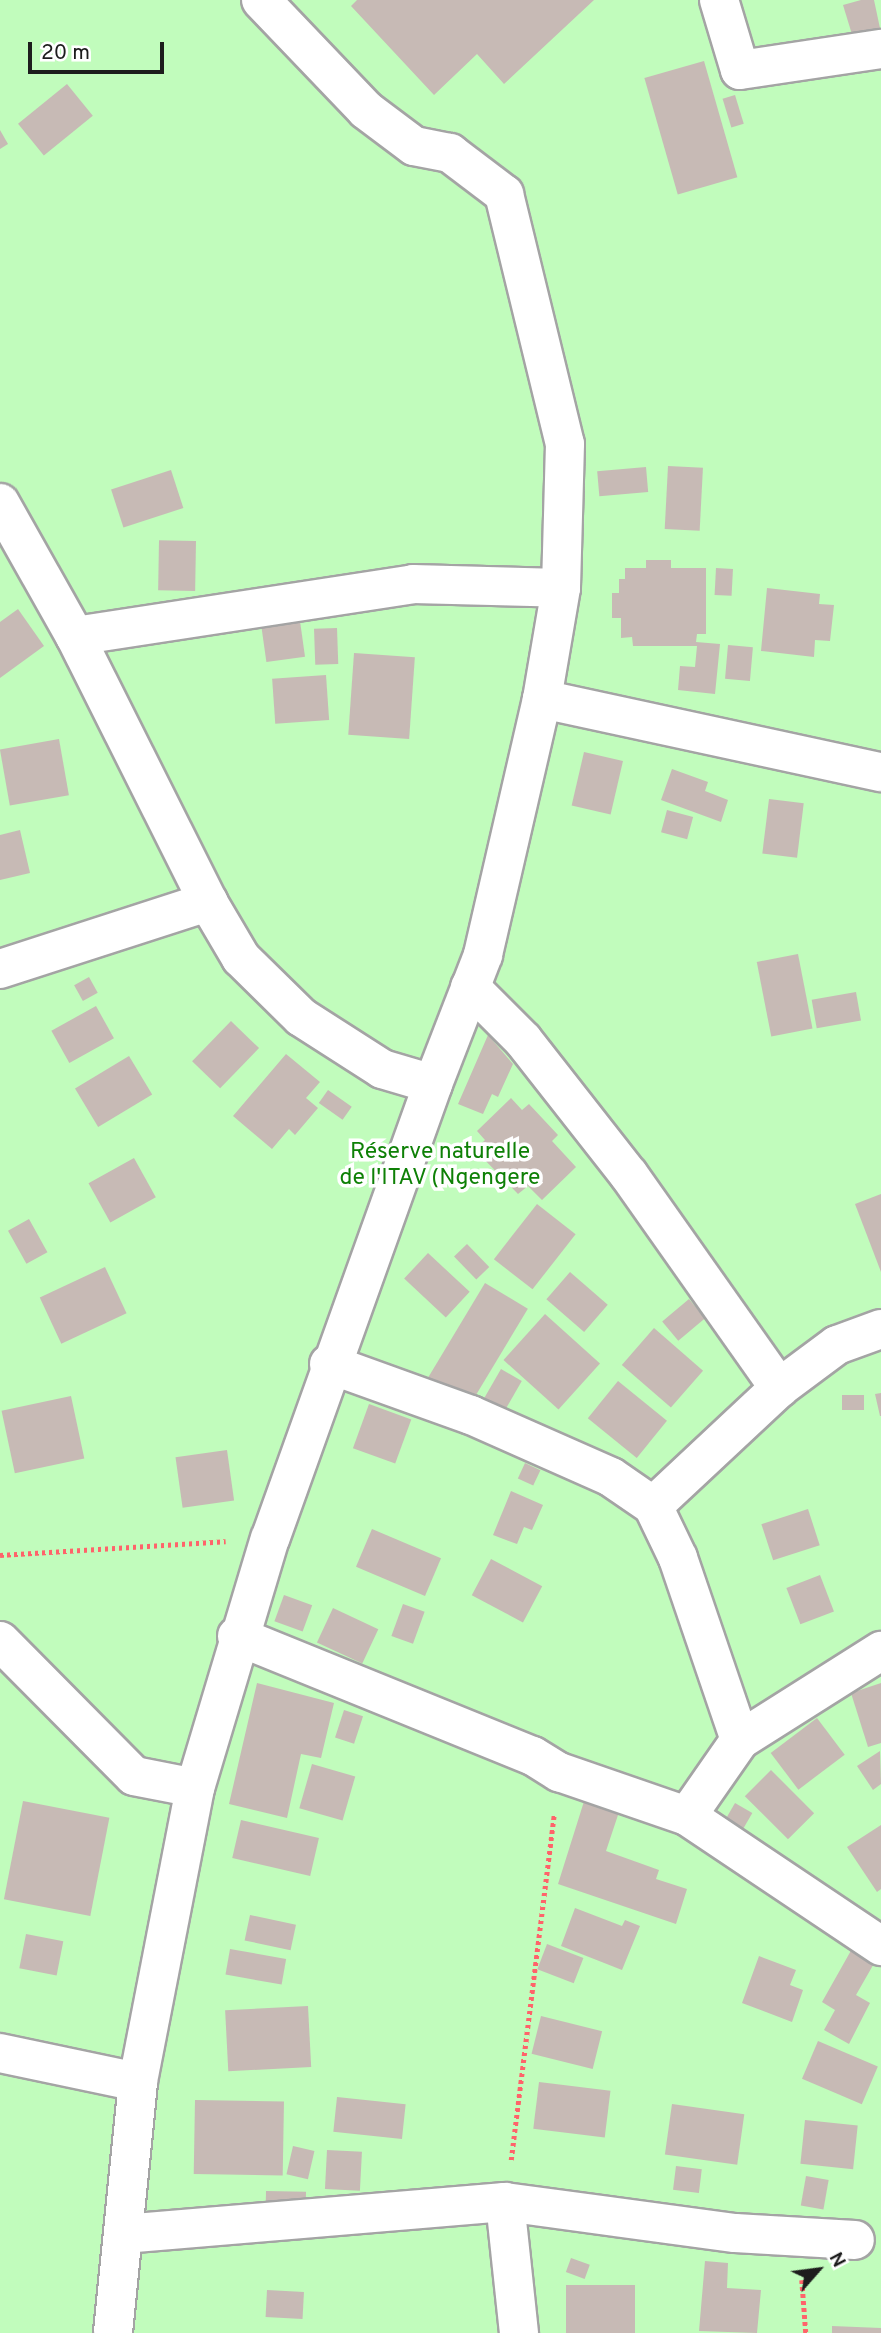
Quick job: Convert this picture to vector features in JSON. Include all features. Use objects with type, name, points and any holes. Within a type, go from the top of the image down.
[{"type":"street","points":[[113,2333],[138,2082],[195,1788],[237,1636],[329,1364],[483,955],[542,699],[561,588],[565,444],[503,194],[450,153],[414,146],[366,110],[261,0]]},
{"type":"street","points":[[719,0],[740,70],[881,49]]},
{"type":"street","points":[[5,525],[75,636],[208,902],[241,958],[301,1017],[382,1069],[433,1084]]},
{"type":"street","points":[[75,636],[413,583],[561,588]]},
{"type":"street","points":[[542,699],[881,772]]},
{"type":"street","points":[[0,969],[208,902]]},
{"type":"street","points":[[470,987],[523,1040],[629,1175],[779,1388]]},
{"type":"street","points":[[653,1506],[779,1388],[837,1345],[881,1329]]},
{"type":"street","points":[[329,1364],[471,1415],[611,1477],[653,1506],[678,1558],[740,1740]]},
{"type":"street","points":[[237,1636],[533,1756],[559,1772],[687,1816],[881,1947]]},
{"type":"street","points":[[0,1641],[134,1776],[195,1788]]},
{"type":"street","points":[[687,1816],[740,1740],[881,1651]]},
{"type":"street","points":[[0,2053],[138,2082]]},
{"type":"street","points":[[123,2234],[505,2202],[735,2233],[855,2240]]},
{"type":"street","points":[[505,2202],[519,2333]]},
{"type":"path","points":[[0,1555],[270,1538]]},
{"type":"path","points":[[505,2202],[559,1772]]},
{"type":"path","points":[[799,2237],[806,2333]]},
{"type":"green space","name":"Réserve naturelle de l'ITAV (Ngengere","points":[[0,0],[881,0],[881,2333],[0,2333]]},
{"type":"building","points":[[357,0],[594,0],[504,84],[477,54],[434,95],[351,6]]},
{"type":"building","points":[[874,0],[881,33],[854,41],[843,5]]},
{"type":"building","points":[[704,61],[737,177],[678,194],[644,78]]},
{"type":"building","points":[[67,84],[93,116],[44,156],[18,124]]},
{"type":"building","points":[[735,95],[744,124],[731,127],[723,99]]},
{"type":"building","points":[[0,130],[8,144],[0,149]]},
{"type":"building","points":[[668,466],[703,468],[700,531],[665,529]]},
{"type":"building","points":[[646,467],[648,492],[599,496],[597,471]]},
{"type":"building","points":[[171,470],[183,508],[123,528],[111,489]]},
{"type":"building","points":[[159,540],[196,541],[195,591],[158,590]]},
{"type":"building","points":[[646,560],[671,560],[671,568],[706,568],[706,634],[697,634],[696,642],[720,644],[715,694],[678,690],[680,666],[695,667],[697,646],[633,646],[632,637],[621,638],[621,618],[612,618],[612,593],[619,593],[619,579],[625,579],[625,568],[646,568]]},
{"type":"building","points":[[716,568],[733,569],[732,596],[715,595]]},
{"type":"building","points":[[767,588],[820,594],[819,604],[834,605],[830,641],[815,640],[814,657],[761,651]]},
{"type":"building","points":[[18,609],[44,646],[0,678],[0,622]]},
{"type":"building","points":[[300,621],[305,657],[266,662],[261,626]]},
{"type":"building","points":[[337,628],[338,664],[315,665],[314,629]]},
{"type":"building","points":[[728,645],[753,647],[750,681],[725,679]]},
{"type":"building","points":[[354,653],[415,657],[409,739],[348,735]]},
{"type":"building","points":[[326,675],[329,720],[275,724],[272,679]]},
{"type":"building","points":[[59,739],[69,795],[10,806],[0,749]]},
{"type":"building","points":[[584,752],[623,761],[611,815],[572,806]]},
{"type":"building","points":[[672,769],[708,782],[705,791],[728,800],[721,822],[661,800]]},
{"type":"building","points":[[769,799],[804,803],[797,858],[762,854]]},
{"type":"building","points":[[667,810],[693,817],[687,839],[661,832]]},
{"type":"building","points":[[20,830],[30,873],[0,880],[0,835]]},
{"type":"building","points":[[798,954],[813,1029],[771,1037],[757,962]]},
{"type":"building","points":[[89,977],[98,993],[83,1001],[74,985]]},
{"type":"building","points":[[856,992],[861,1021],[817,1028],[812,1000]]},
{"type":"building","points":[[96,1006],[114,1038],[69,1063],[51,1031]]},
{"type":"building","points":[[231,1021],[259,1048],[220,1088],[192,1061]]},
{"type":"building","points":[[488,1035],[513,1064],[498,1097],[492,1094],[483,1114],[458,1104]]},
{"type":"building","points":[[286,1054],[320,1082],[306,1098],[318,1108],[295,1135],[289,1129],[272,1149],[233,1116]]},
{"type":"building","points":[[129,1056],[152,1095],[98,1127],[75,1088]]},
{"type":"building","points":[[328,1090],[352,1107],[343,1120],[319,1103]]},
{"type":"building","points":[[511,1098],[522,1110],[529,1104],[558,1135],[552,1141],[576,1167],[542,1200],[528,1186],[518,1194],[475,1150],[485,1140],[477,1131]]},
{"type":"building","points":[[134,1158],[156,1197],[110,1223],[89,1183]]},
{"type":"building","points":[[881,1194],[881,1272],[855,1204]]},
{"type":"building","points":[[537,1204],[576,1234],[533,1289],[494,1259]]},
{"type":"building","points":[[29,1219],[47,1252],[26,1264],[8,1231]]},
{"type":"building","points":[[467,1244],[489,1267],[476,1280],[454,1257]]},
{"type":"building","points":[[428,1253],[470,1292],[446,1317],[404,1279]]},
{"type":"building","points":[[105,1267],[127,1313],[61,1344],[40,1297]]},
{"type":"building","points":[[570,1272],[608,1305],[584,1332],[546,1299]]},
{"type":"building","points":[[485,1283],[528,1309],[470,1406],[427,1380]]},
{"type":"building","points":[[689,1299],[705,1318],[678,1341],[662,1321]]},
{"type":"building","points":[[545,1314],[600,1364],[559,1410],[504,1360]]},
{"type":"building","points":[[654,1328],[703,1371],[671,1408],[622,1365]]},
{"type":"building","points":[[501,1369],[522,1381],[499,1420],[478,1408]]},
{"type":"building","points":[[618,1381],[667,1421],[637,1458],[588,1418]]},
{"type":"building","points":[[881,1393],[881,1416],[880,1416],[875,1394]]},
{"type":"building","points":[[842,1395],[864,1395],[864,1410],[842,1410]]},
{"type":"building","points":[[71,1396],[84,1459],[15,1473],[2,1411]]},
{"type":"building","points":[[369,1404],[411,1419],[395,1464],[353,1448]]},
{"type":"building","points":[[227,1450],[234,1501],[183,1508],[176,1457]]},
{"type":"building","points":[[525,1463],[540,1470],[533,1486],[518,1478]]},
{"type":"building","points":[[511,1491],[543,1505],[532,1530],[524,1527],[517,1544],[493,1535]]},
{"type":"building","points":[[808,1509],[820,1545],[773,1560],[761,1524]]},
{"type":"building","points":[[372,1529],[441,1558],[425,1596],[356,1567]]},
{"type":"building","points":[[491,1559],[542,1586],[523,1622],[472,1595]]},
{"type":"building","points":[[820,1575],[834,1611],[800,1624],[786,1588]]},
{"type":"building","points":[[284,1595],[312,1605],[303,1632],[274,1621]]},
{"type":"building","points":[[403,1604],[425,1612],[413,1644],[391,1636]]},
{"type":"building","points":[[333,1608],[378,1629],[362,1664],[317,1642]]},
{"type":"building","points":[[257,1683],[334,1703],[321,1758],[301,1754],[287,1818],[229,1804]]},
{"type":"building","points":[[881,1683],[881,1743],[868,1747],[851,1693]]},
{"type":"building","points":[[344,1710],[363,1716],[354,1744],[335,1738]]},
{"type":"building","points":[[817,1718],[845,1755],[798,1790],[771,1753]]},
{"type":"building","points":[[880,1751],[881,1784],[873,1790],[857,1766]]},
{"type":"building","points":[[312,1764],[355,1776],[343,1821],[299,1808]]},
{"type":"building","points":[[771,1770],[814,1813],[788,1839],[745,1796]]},
{"type":"building","points":[[586,1795],[621,1806],[606,1851],[659,1870],[656,1879],[687,1889],[676,1924],[558,1884]]},
{"type":"building","points":[[23,1801],[109,1818],[90,1916],[4,1899]]},
{"type":"building","points":[[735,1803],[752,1813],[741,1832],[724,1822]]},
{"type":"building","points":[[241,1820],[319,1838],[310,1876],[232,1858]]},
{"type":"building","points":[[881,1825],[881,1889],[877,1892],[847,1847]]},
{"type":"building","points":[[575,1908],[622,1926],[625,1920],[640,1926],[622,1970],[561,1946]]},
{"type":"building","points":[[250,1915],[296,1925],[291,1950],[245,1940]]},
{"type":"building","points":[[26,1934],[63,1941],[57,1976],[19,1968]]},
{"type":"building","points":[[547,1944],[583,1958],[574,1983],[537,1969]]},
{"type":"building","points":[[853,1947],[876,1960],[856,1995],[870,2003],[849,2044],[824,2030],[835,2010],[822,2002]]},
{"type":"building","points":[[230,1949],[286,1959],[282,1985],[225,1975]]},
{"type":"building","points":[[759,1956],[796,1970],[790,1985],[803,1990],[792,2022],[742,2003]]},
{"type":"building","points":[[308,2006],[311,2067],[228,2071],[225,2010]]},
{"type":"building","points":[[541,2016],[602,2031],[593,2069],[532,2054]]},
{"type":"building","points":[[818,2041],[878,2066],[862,2104],[802,2079]]},
{"type":"building","points":[[539,2082],[610,2091],[605,2137],[533,2129]]},
{"type":"building","points":[[337,2097],[406,2104],[402,2139],[333,2132]]},
{"type":"building","points":[[195,2100],[284,2102],[283,2176],[194,2174]]},
{"type":"building","points":[[672,2104],[744,2114],[737,2165],[665,2155]]},
{"type":"building","points":[[805,2120],[858,2126],[853,2169],[800,2164]]},
{"type":"building","points":[[293,2146],[314,2151],[308,2179],[286,2174]]},
{"type":"building","points":[[327,2150],[362,2152],[360,2191],[325,2189]]},
{"type":"building","points":[[676,2166],[702,2169],[699,2193],[673,2190]]},
{"type":"building","points":[[806,2176],[829,2180],[823,2210],[801,2206]]},
{"type":"building","points":[[266,2191],[306,2192],[306,2205],[266,2204]]},
{"type":"building","points":[[571,2258],[590,2265],[585,2279],[566,2272]]},
{"type":"building","points":[[705,2261],[728,2263],[727,2288],[761,2290],[757,2333],[699,2331]]},
{"type":"building","points":[[566,2285],[635,2285],[635,2333],[566,2333]]},
{"type":"building","points":[[267,2290],[304,2292],[303,2319],[266,2317]]},
{"type":"building","points":[[832,2326],[881,2328],[881,2333],[832,2333]]}]
